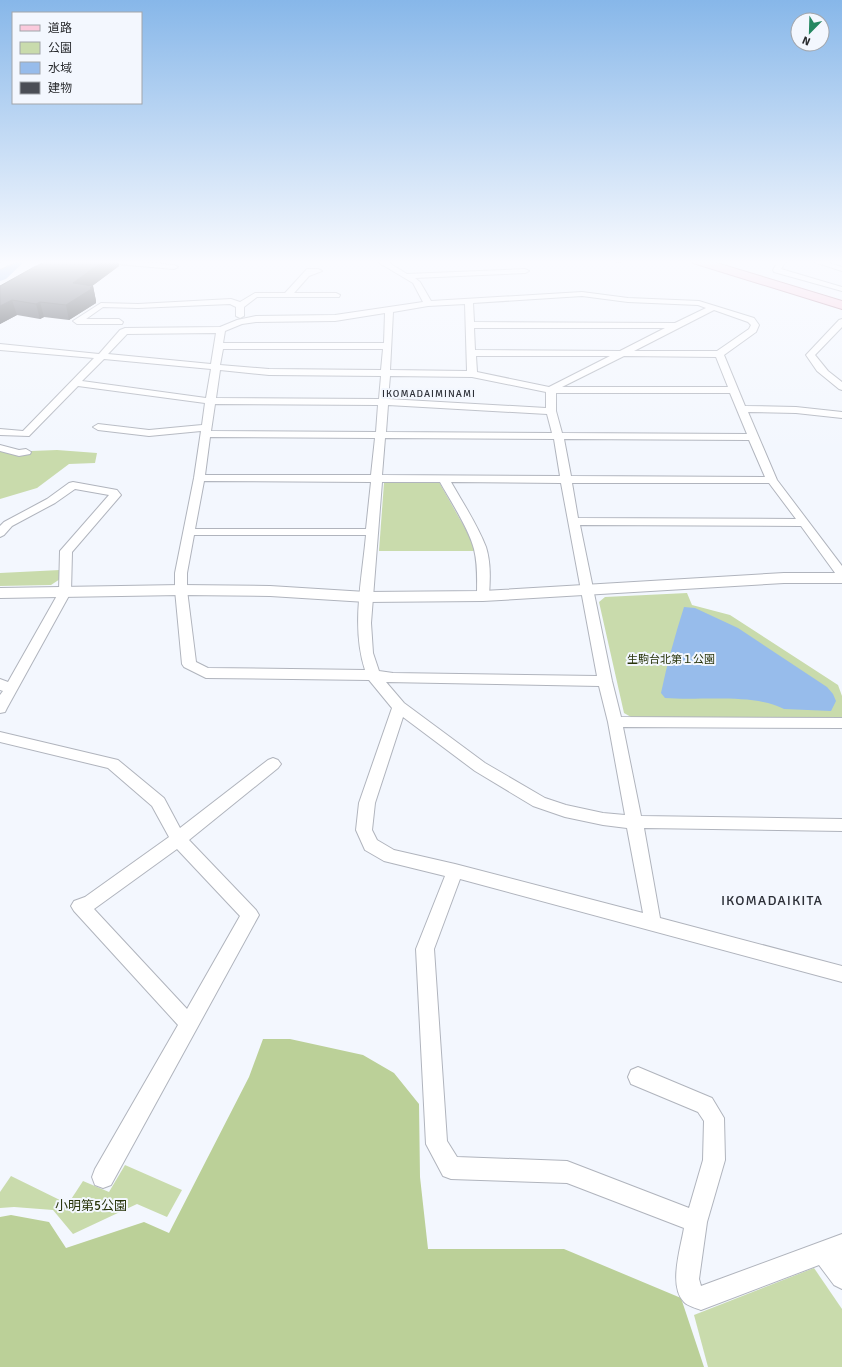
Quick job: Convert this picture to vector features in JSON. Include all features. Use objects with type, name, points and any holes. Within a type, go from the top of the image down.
[{"type":"street","points":[[0,432],[25,434],[101,357],[123,332],[222,330],[234,325]]},
{"type":"street","points":[[389,325],[373,532],[364,623],[366,653],[373,675],[399,707],[480,767],[539,802],[565,811],[634,822],[842,825]]},
{"type":"street","points":[[472,374],[472,353],[469,325],[675,326]]},
{"type":"street","points":[[472,353],[719,354],[753,330],[755,325]]},
{"type":"street","points":[[839,325],[810,355],[817,366],[828,377],[842,387]]},
{"type":"street","points":[[551,390],[675,326]]},
{"type":"street","points":[[222,330],[218,346],[199,478],[181,572],[181,590],[189,664],[206,673],[373,675],[393,678],[605,681]]},
{"type":"street","points":[[218,346],[388,346]]},
{"type":"street","points":[[0,347],[288,373],[386,372],[472,374],[551,390],[734,390]]},
{"type":"street","points":[[719,354],[741,410],[772,480],[842,574]]},
{"type":"street","points":[[76,382],[210,401],[383,402],[551,411]]},
{"type":"street","points":[[551,390],[551,411],[558,435],[573,521],[605,681],[615,722],[651,909],[652,924]]},
{"type":"street","points":[[741,410],[796,410],[842,415]]},
{"type":"street","points":[[98,427],[149,433],[205,431],[380,435],[753,437]]},
{"type":"street","points":[[0,448],[19,453],[26,452]]},
{"type":"street","points":[[199,478],[566,478],[772,480]]},
{"type":"street","points":[[443,478],[465,516],[480,548],[484,572],[483,596]]},
{"type":"street","points":[[0,533],[8,524],[51,501],[73,485],[113,492],[115,494],[66,551],[65,592],[6,686],[0,708]]},
{"type":"street","points":[[573,521],[804,523]]},
{"type":"street","points":[[189,532],[373,532]]},
{"type":"street","points":[[0,593],[181,590],[270,592],[366,597],[483,596],[784,578],[842,578]]},
{"type":"street","points":[[399,707],[367,803],[364,830],[371,845],[390,856],[455,871],[842,974]]},
{"type":"street","points":[[615,722],[842,723]]},
{"type":"street","points":[[0,737],[113,764],[158,802],[178,839],[250,915],[103,1177]]},
{"type":"street","points":[[189,1024],[80,906],[90,903],[178,839],[273,764]]},
{"type":"street","points":[[455,871],[425,949],[437,1144],[451,1168],[566,1172],[696,1222]]},
{"type":"street","points":[[638,1077],[705,1105],[714,1118],[714,1160],[696,1222],[687,1279],[690,1290],[693,1294],[701,1298],[833,1248],[842,1277]]},
{"type":"green space","points":[[57,450],[97,453],[95,463],[69,464],[37,488],[0,499],[0,451],[22,454],[31,451]]},
{"type":"green space","points":[[388,480],[439,482],[476,551],[379,551],[384,483]]},
{"type":"green space","points":[[60,570],[60,579],[51,585],[0,586],[0,573]]},
{"type":"green space","name":"生駒台北第１公園","points":[[687,593],[692,605],[730,615],[838,685],[842,696],[842,718],[631,717],[624,713],[599,602],[605,597]]},
{"type":"green space","points":[[263,1039],[290,1039],[363,1055],[394,1073],[419,1104],[420,1177],[428,1249],[564,1249],[681,1298],[704,1367],[0,1367],[0,1217],[11,1215],[49,1222],[66,1248],[144,1222],[169,1233],[249,1077]]},
{"type":"green space","name":"小明第5公園","points":[[125,1165],[182,1190],[167,1217],[137,1204],[73,1234],[53,1210],[14,1207],[0,1208],[0,1192],[11,1176],[68,1204],[83,1181],[109,1192]]},
{"type":"green space","points":[[814,1268],[842,1309],[842,1367],[708,1367],[694,1315]]},
{"type":"water","points":[[684,607],[695,608],[738,628],[827,687],[833,694],[836,701],[831,711],[784,709],[772,704],[742,699],[665,698],[661,693],[671,650]]},
{"type":"district","name":"IKOMADAIMINAMI","points":[[429,393]]},
{"type":"district","name":"IKOMADAIKITA","points":[[772,900]]}]
